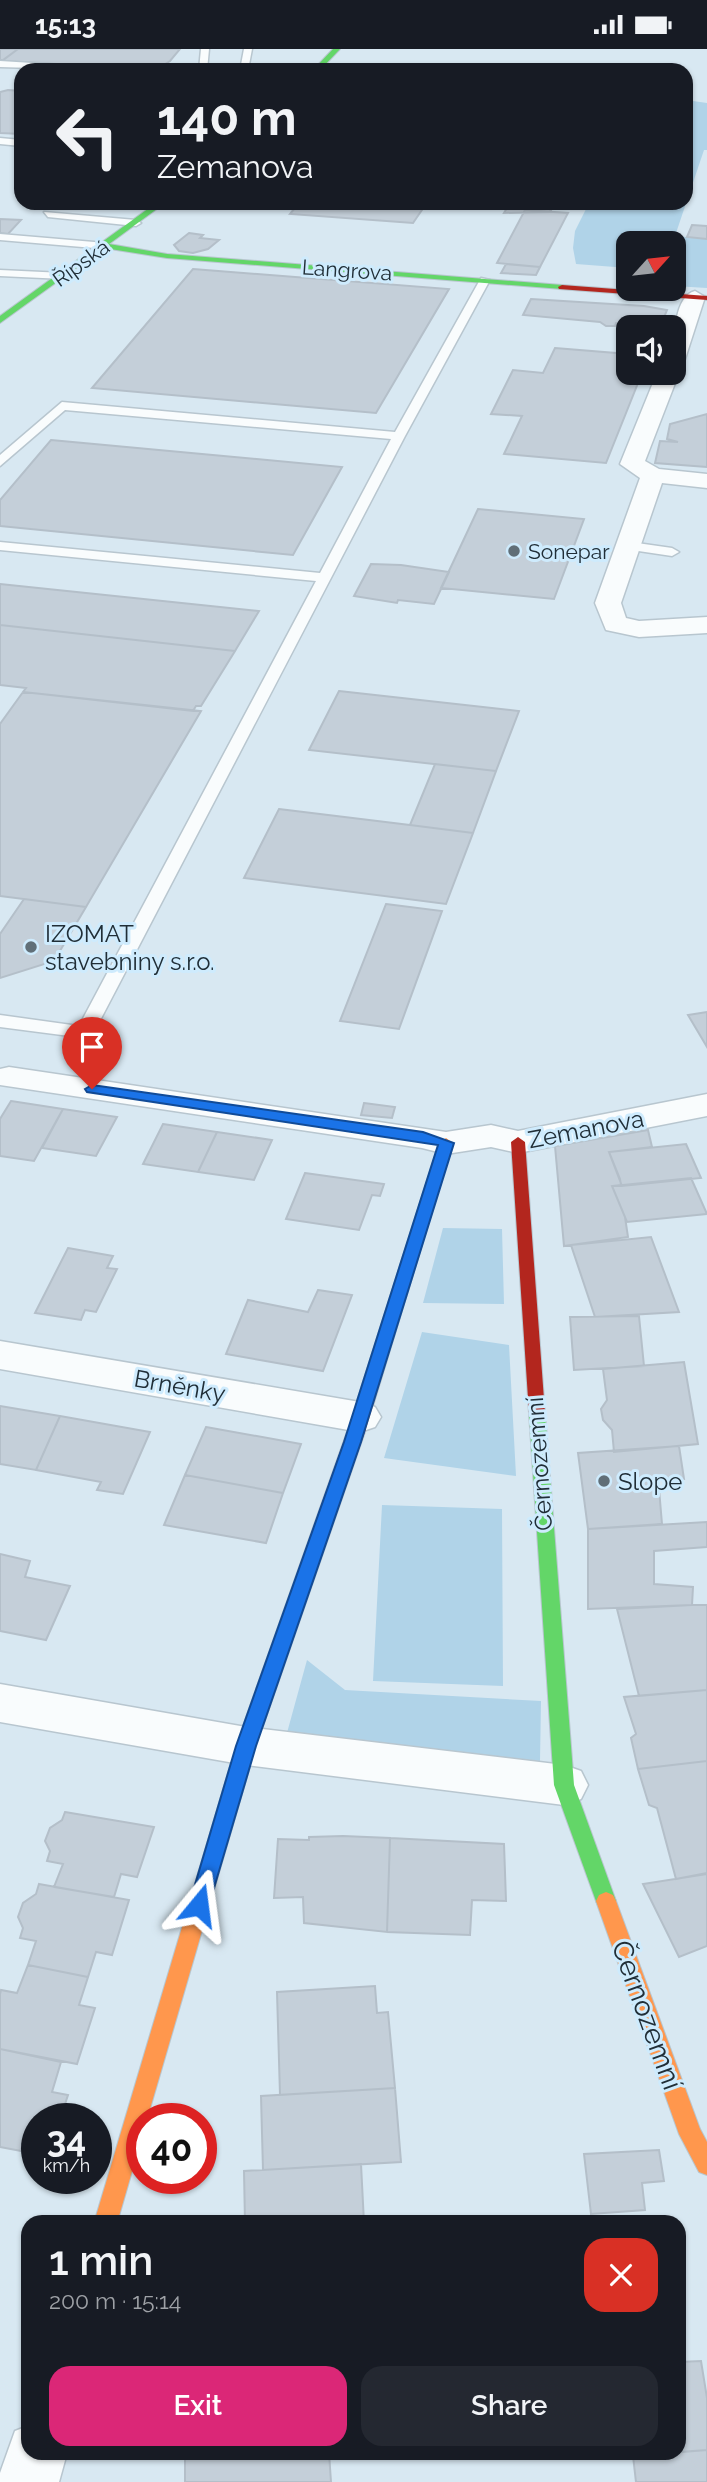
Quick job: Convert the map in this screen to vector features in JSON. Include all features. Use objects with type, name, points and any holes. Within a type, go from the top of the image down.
[{"type":"street","points":[[323,63],[337,49]]},
{"type":"street","name":"Řípská","points":[[0,320],[152,210]]},
{"type":"street","name":"Langrova","points":[[106,246],[167,256],[701,297],[686,331]]},
{"type":"street","points":[[663,385],[632,464],[653,475],[707,481]]},
{"type":"street","points":[[653,475],[608,603],[615,624],[639,629],[707,625]]},
{"type":"street","name":"Zemanova","points":[[9,1077],[423,1137],[446,1143],[491,1136],[518,1142],[707,1105]]},
{"type":"street","name":"Černozemní","points":[[518,1142],[564,1785],[690,2134],[707,2164]]},
{"type":"street","points":[[107,2215],[246,1746],[360,1417],[446,1143]]},
{"type":"street","name":"Brněnky","points":[[0,1355],[360,1417]]},
{"type":"street","points":[[0,1703],[246,1746],[564,1785]]},
{"type":"street","points":[[28,2482],[35,2460]]},
{"type":"lane","points":[[48,214],[136,223]]},
{"type":"lane","name":"Langrova","points":[[0,237],[106,246]]},
{"type":"lane","points":[[0,248],[89,258]]},
{"type":"lane","points":[[0,273],[64,276]]},
{"type":"lane","points":[[0,1021],[85,1032],[399,436],[485,280]]},
{"type":"lane","points":[[0,462],[62,406],[399,436]]},
{"type":"lane","points":[[0,546],[325,578]]},
{"type":"lane","points":[[630,546],[672,552]]},
{"type":"shaded area","points":[[693,101],[707,103],[707,150],[704,150],[693,183]]},
{"type":"shaded area","points":[[586,210],[684,210],[677,231],[616,231],[616,267],[576,264],[573,248],[575,231]]},
{"type":"shaded area","points":[[686,237],[707,239],[707,288],[686,287]]},
{"type":"shaded area","points":[[443,1228],[502,1229],[504,1304],[423,1303]]},
{"type":"shaded area","points":[[422,1332],[509,1345],[516,1476],[384,1458]]},
{"type":"shaded area","points":[[382,1505],[502,1509],[503,1686],[373,1681]]},
{"type":"shaded area","points":[[307,1660],[345,1690],[541,1701],[540,1761],[282,1751]]},
{"type":"building","points":[[0,49],[18,49],[0,60]]},
{"type":"building","points":[[18,49],[180,49],[167,63],[2,61]]},
{"type":"building","points":[[14,90],[14,134],[0,133],[0,92]]},
{"type":"building","points":[[293,210],[422,210],[413,223],[290,214]]},
{"type":"building","points":[[506,210],[551,210],[550,212],[504,213]]},
{"type":"building","points":[[525,210],[568,213],[540,267],[497,263]]},
{"type":"building","points":[[0,219],[21,220],[8,234],[0,233]]},
{"type":"building","points":[[692,225],[707,226],[707,239],[687,237]]},
{"type":"building","points":[[189,233],[203,235],[200,238],[219,240],[208,249],[193,253],[179,251],[174,245]]},
{"type":"building","points":[[506,264],[540,267],[536,275],[501,273]]},
{"type":"building","points":[[193,269],[449,289],[376,413],[92,388]]},
{"type":"building","points":[[531,299],[644,306],[667,310],[665,315],[616,315],[615,326],[606,326],[600,322],[523,315]]},
{"type":"building","points":[[555,348],[616,353],[616,385],[637,385],[606,463],[504,454],[522,416],[491,414],[513,370],[543,373]]},
{"type":"building","points":[[707,414],[707,467],[655,463],[660,441],[678,442],[667,439],[670,424]]},
{"type":"building","points":[[51,440],[342,467],[293,555],[0,526],[0,500]]},
{"type":"building","points":[[478,509],[584,519],[554,599],[441,588]]},
{"type":"building","points":[[371,564],[449,572],[434,604],[398,600],[397,603],[354,596]]},
{"type":"building","points":[[0,584],[259,611],[235,651],[0,625]]},
{"type":"building","points":[[0,625],[235,651],[201,706],[196,706],[193,711],[23,692],[26,688],[0,685]]},
{"type":"building","points":[[339,691],[519,711],[496,771],[309,750]]},
{"type":"building","points":[[23,692],[201,711],[86,907],[0,896],[0,724]]},
{"type":"building","points":[[435,764],[496,771],[473,833],[410,825]]},
{"type":"building","points":[[279,809],[473,833],[446,904],[244,878]]},
{"type":"building","name":"IZOMAT stavebniny s.r.o.","points":[[24,899],[86,907],[54,961],[0,978],[0,934]]},
{"type":"building","points":[[386,904],[442,911],[399,1029],[340,1021]]},
{"type":"building","points":[[707,1012],[707,1047],[688,1015]]},
{"type":"building","points":[[11,1101],[63,1109],[34,1161],[0,1156],[0,1119]]},
{"type":"building","points":[[364,1103],[395,1107],[392,1118],[361,1115]]},
{"type":"building","points":[[63,1109],[117,1117],[96,1156],[42,1148]]},
{"type":"building","points":[[163,1124],[217,1132],[198,1172],[143,1164]]},
{"type":"building","points":[[648,1130],[652,1147],[609,1152],[620,1179],[621,1185],[612,1186],[625,1217],[628,1237],[564,1246],[555,1146]]},
{"type":"building","points":[[217,1132],[272,1140],[254,1180],[198,1172]]},
{"type":"building","points":[[686,1144],[701,1178],[622,1186],[609,1152]]},
{"type":"building","points":[[305,1173],[384,1184],[380,1196],[372,1195],[359,1230],[286,1219]]},
{"type":"building","points":[[691,1178],[707,1214],[627,1222],[612,1186]]},
{"type":"building","points":[[651,1237],[679,1312],[595,1317],[571,1245]]},
{"type":"building","points":[[68,1248],[113,1256],[107,1268],[117,1269],[96,1312],[85,1310],[81,1320],[35,1313]]},
{"type":"building","points":[[318,1290],[352,1295],[323,1371],[226,1354],[248,1300],[308,1312]]},
{"type":"building","points":[[639,1316],[644,1366],[574,1370],[570,1317]]},
{"type":"building","points":[[684,1362],[698,1444],[614,1452],[612,1430],[603,1420],[601,1409],[607,1400],[603,1369]]},
{"type":"building","points":[[0,1406],[60,1416],[36,1470],[0,1464]]},
{"type":"building","points":[[60,1416],[150,1432],[123,1494],[97,1490],[101,1482],[36,1470]]},
{"type":"building","points":[[206,1427],[301,1444],[283,1493],[185,1475]]},
{"type":"building","points":[[679,1446],[684,1479],[658,1477],[662,1524],[588,1529],[578,1453]]},
{"type":"building","points":[[185,1475],[283,1493],[266,1543],[164,1525]]},
{"type":"building","points":[[707,1522],[707,1547],[654,1551],[654,1584],[693,1587],[692,1605],[588,1609],[588,1529]]},
{"type":"building","points":[[0,1554],[30,1561],[25,1577],[70,1586],[46,1640],[0,1631]]},
{"type":"building","points":[[707,1605],[707,1690],[639,1696],[617,1609]]},
{"type":"building","points":[[707,1690],[707,1761],[638,1769],[631,1738],[636,1734],[624,1697]]},
{"type":"building","points":[[707,1761],[707,1873],[676,1879],[657,1808],[649,1805],[638,1769]]},
{"type":"building","points":[[65,1812],[154,1827],[137,1877],[121,1874],[114,1897],[54,1887],[63,1864],[47,1861],[50,1851],[45,1841],[50,1828],[62,1820]]},
{"type":"building","points":[[309,1837],[390,1838],[387,1932],[304,1923],[303,1897],[274,1898],[278,1839],[309,1840]]},
{"type":"building","points":[[390,1838],[504,1844],[506,1901],[472,1900],[470,1935],[387,1932]]},
{"type":"building","points":[[707,1874],[707,1946],[679,1957],[643,1884]]},
{"type":"building","points":[[39,1884],[129,1900],[112,1955],[96,1952],[88,1977],[28,1965],[36,1941],[20,1938],[23,1928],[18,1917],[23,1903],[36,1894]]},
{"type":"building","points":[[28,1965],[88,1977],[79,2005],[95,2008],[77,2064],[0,2049],[1,1990],[17,1993]]},
{"type":"building","points":[[375,1986],[377,2013],[388,2012],[395,2088],[280,2095],[277,1992]]},
{"type":"building","points":[[0,2049],[61,2062],[52,2092],[68,2095],[65,2103],[21,2103],[21,2151],[0,2147]]},
{"type":"building","points":[[395,2088],[401,2162],[263,2170],[261,2096]]},
{"type":"building","points":[[659,2150],[664,2181],[642,2183],[645,2210],[591,2214],[584,2154]]},
{"type":"building","points":[[361,2164],[364,2215],[245,2215],[244,2171]]},
{"type":"building","points":[[701,2361],[707,2398],[707,2450],[686,2452],[686,2362]]},
{"type":"building","points":[[707,2450],[707,2482],[636,2482],[633,2460],[686,2460],[686,2452]]},
{"type":"building","points":[[185,2460],[329,2460],[331,2482],[185,2482]]},
{"type":"traffic: fast","points":[[323,63],[337,49]]},
{"type":"traffic: fast","points":[[0,320],[151,210]]},
{"type":"traffic: fast","points":[[106,246],[167,256],[562,287]]},
{"type":"traffic: fast","points":[[537,1413],[564,1785],[606,1901]]},
{"type":"traffic: slow","points":[[357,1429],[446,1143]]},
{"type":"traffic: slow","points":[[107,2215],[246,1746],[266,1689]]},
{"type":"traffic: slow","points":[[606,1901],[690,2134],[707,2164]]},
{"type":"traffic: jam","points":[[562,287],[707,298]]},
{"type":"traffic: jam","points":[[518,1142],[537,1413]]},
{"type":"traffic: jam","points":[[266,1689],[357,1429]]},
{"type":"place","name":"Sonepar","points":[[514,551]]},
{"type":"place","name":"IZOMAT stavebniny s.r.o.","points":[[31,947]]},
{"type":"place","name":"Slope","points":[[604,1481]]},
{"type":"route","points":[[92,1089],[423,1137],[446,1143],[353,1442],[246,1746],[199,1905]]}]
